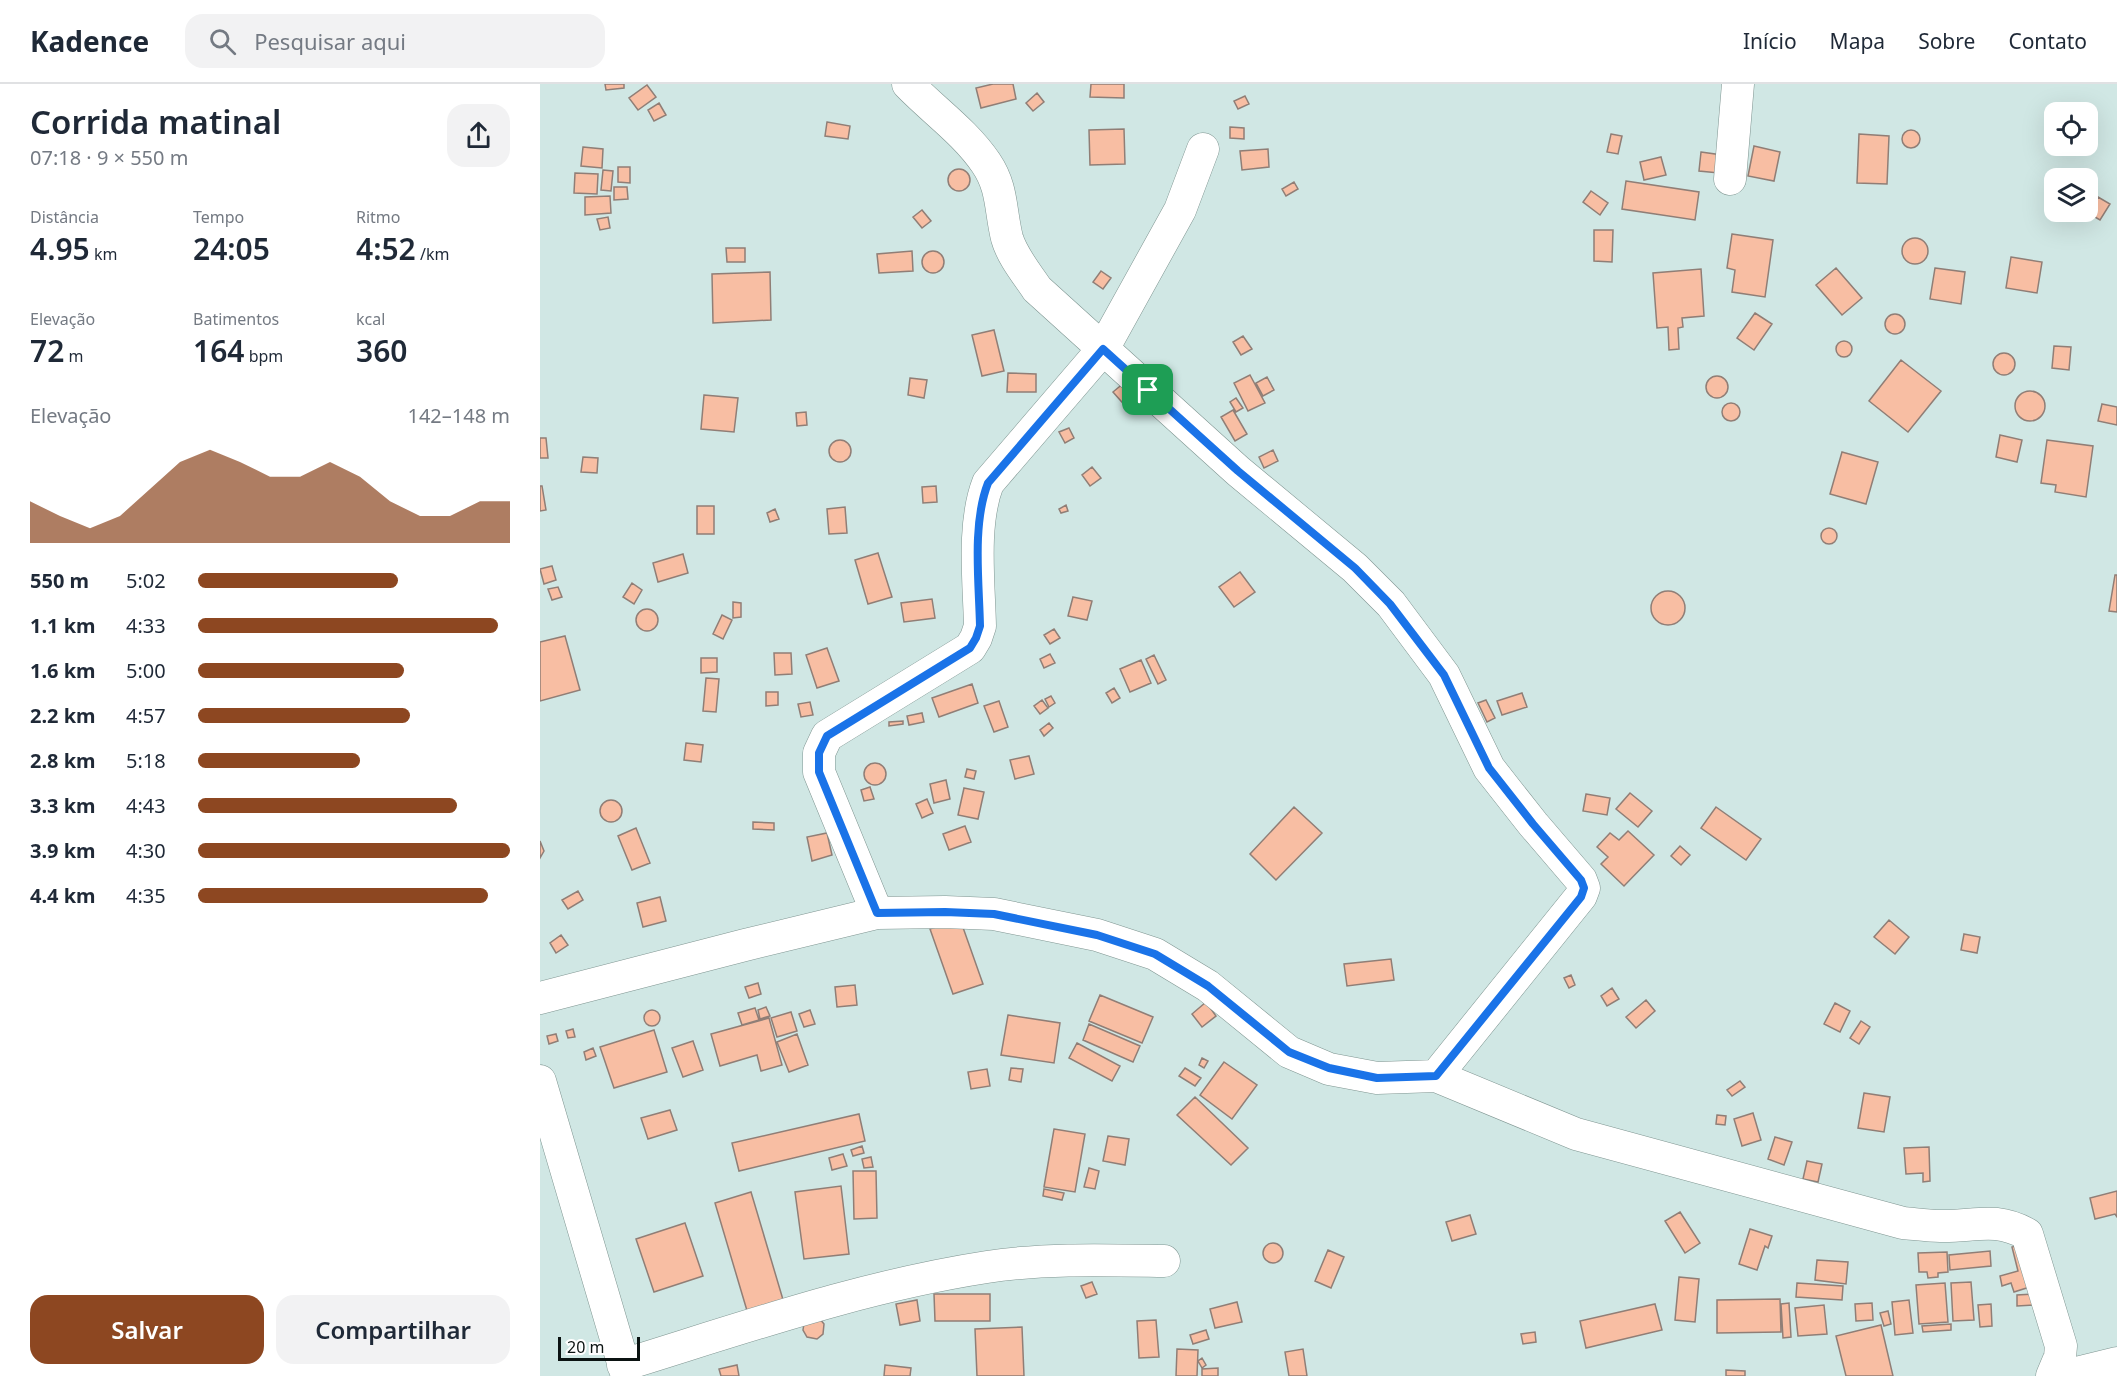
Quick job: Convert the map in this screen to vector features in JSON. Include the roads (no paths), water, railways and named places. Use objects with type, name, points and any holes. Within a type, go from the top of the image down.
[{"type":"street","points":[[908,84],[966,139],[987,164],[1000,193],[1007,239],[1018,261],[1037,289],[1238,471],[1355,568],[1390,604],[1444,675],[1489,768],[1581,880],[1584,888],[1581,897],[1436,1076]]},
{"type":"street","points":[[1730,179],[1738,84]]},
{"type":"street","points":[[877,913],[819,772],[819,753],[827,736],[970,648],[980,626],[979,522],[982,500],[988,483],[1103,349],[1180,210],[1203,149]]},
{"type":"street","points":[[540,998],[877,913],[994,914],[1097,935],[1155,954],[1208,986],[1289,1052],[1329,1068],[1377,1078],[1436,1076],[1576,1134],[1892,1220],[1940,1226],[2000,1223],[2012,1226],[2027,1234],[2061,1346],[2060,1357],[2052,1376]]},
{"type":"street","points":[[540,1081],[551,1163],[625,1370],[787,1314],[900,1283],[989,1267],[1082,1259],[1164,1261]]},
{"type":"street","points":[[2064,1376],[2117,1363]]}]
